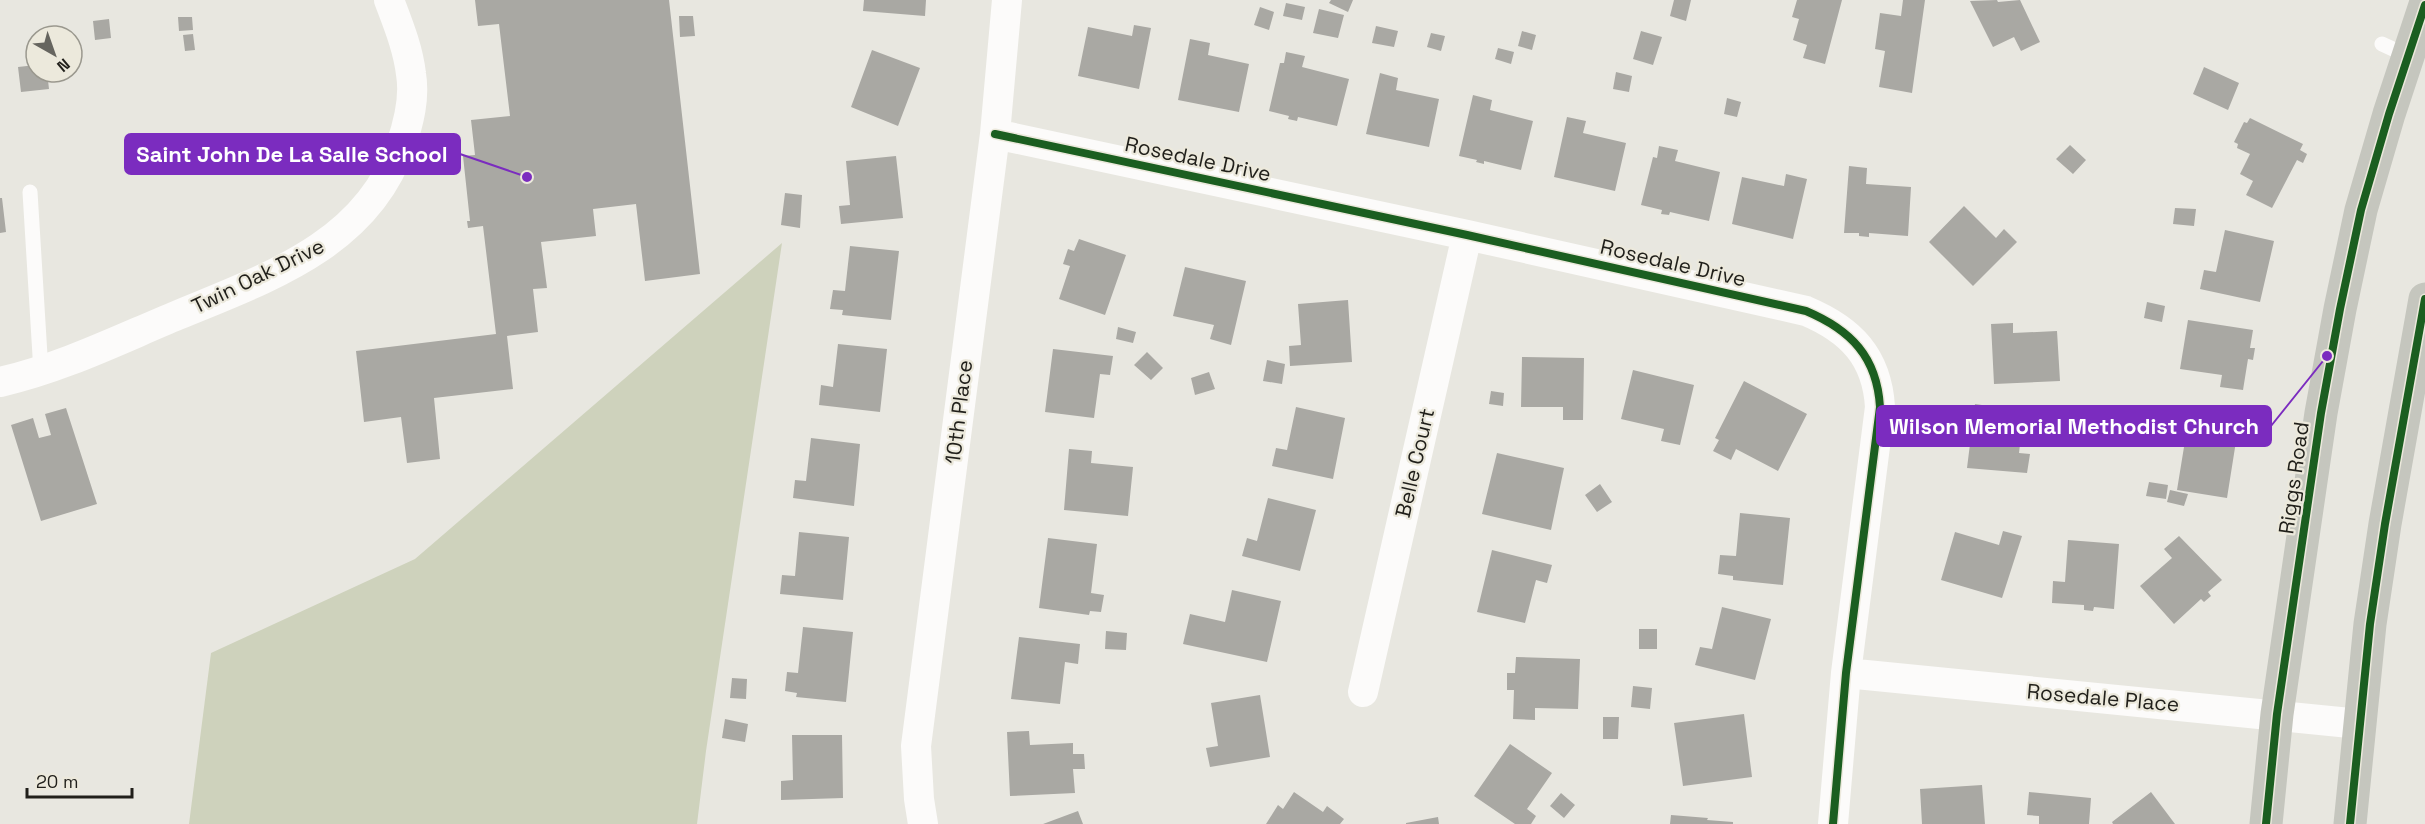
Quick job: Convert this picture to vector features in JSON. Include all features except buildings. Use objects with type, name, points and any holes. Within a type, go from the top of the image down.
[{"type":"main road","name":"Riggs Road","points":[[2266,824],[2277,714],[2321,413],[2340,309],[2395,50],[2425,5]]},
{"type":"main road","points":[[2350,824],[2370,624],[2385,524],[2425,299]]},
{"type":"street","name":"Twin Oak Drive","points":[[0,382],[41,372],[224,295],[302,259],[327,244],[369,204],[398,153],[407,126],[412,99],[411,75],[405,47],[389,0]]},
{"type":"street","name":"10th Place","points":[[923,824],[916,746],[995,134],[1007,0]]},
{"type":"street","name":"Rosedale Drive","points":[[995,134],[1467,235],[1806,311],[1825,319],[1843,331],[1860,348],[1871,364],[1879,387],[1880,407],[1846,673],[1833,824]]},
{"type":"street","name":"Belle Court","points":[[1363,692],[1467,235]]},
{"type":"street","name":"Rosedale Place","points":[[1846,673],[2360,724]]},
{"type":"lane","points":[[30,192],[41,372]]},
{"type":"green space","points":[[782,243],[697,824],[189,824],[211,653],[415,559]]},
{"type":"cycle path","points":[[2266,824],[2277,714],[2321,413],[2340,309],[2361,210],[2389,114],[2425,5]]},
{"type":"cycle path","points":[[995,134],[1467,235],[1806,311],[1836,327],[1859,347],[1867,360],[1874,374],[1880,407],[1846,673],[1833,824]]},
{"type":"cycle path","points":[[2350,824],[2370,624],[2385,524],[2425,299]]},
{"type":"place","name":"Saint John De La Salle School","points":[[527,177]]},
{"type":"place","name":"Wilson Memorial Methodist Church","points":[[2327,356]]}]
